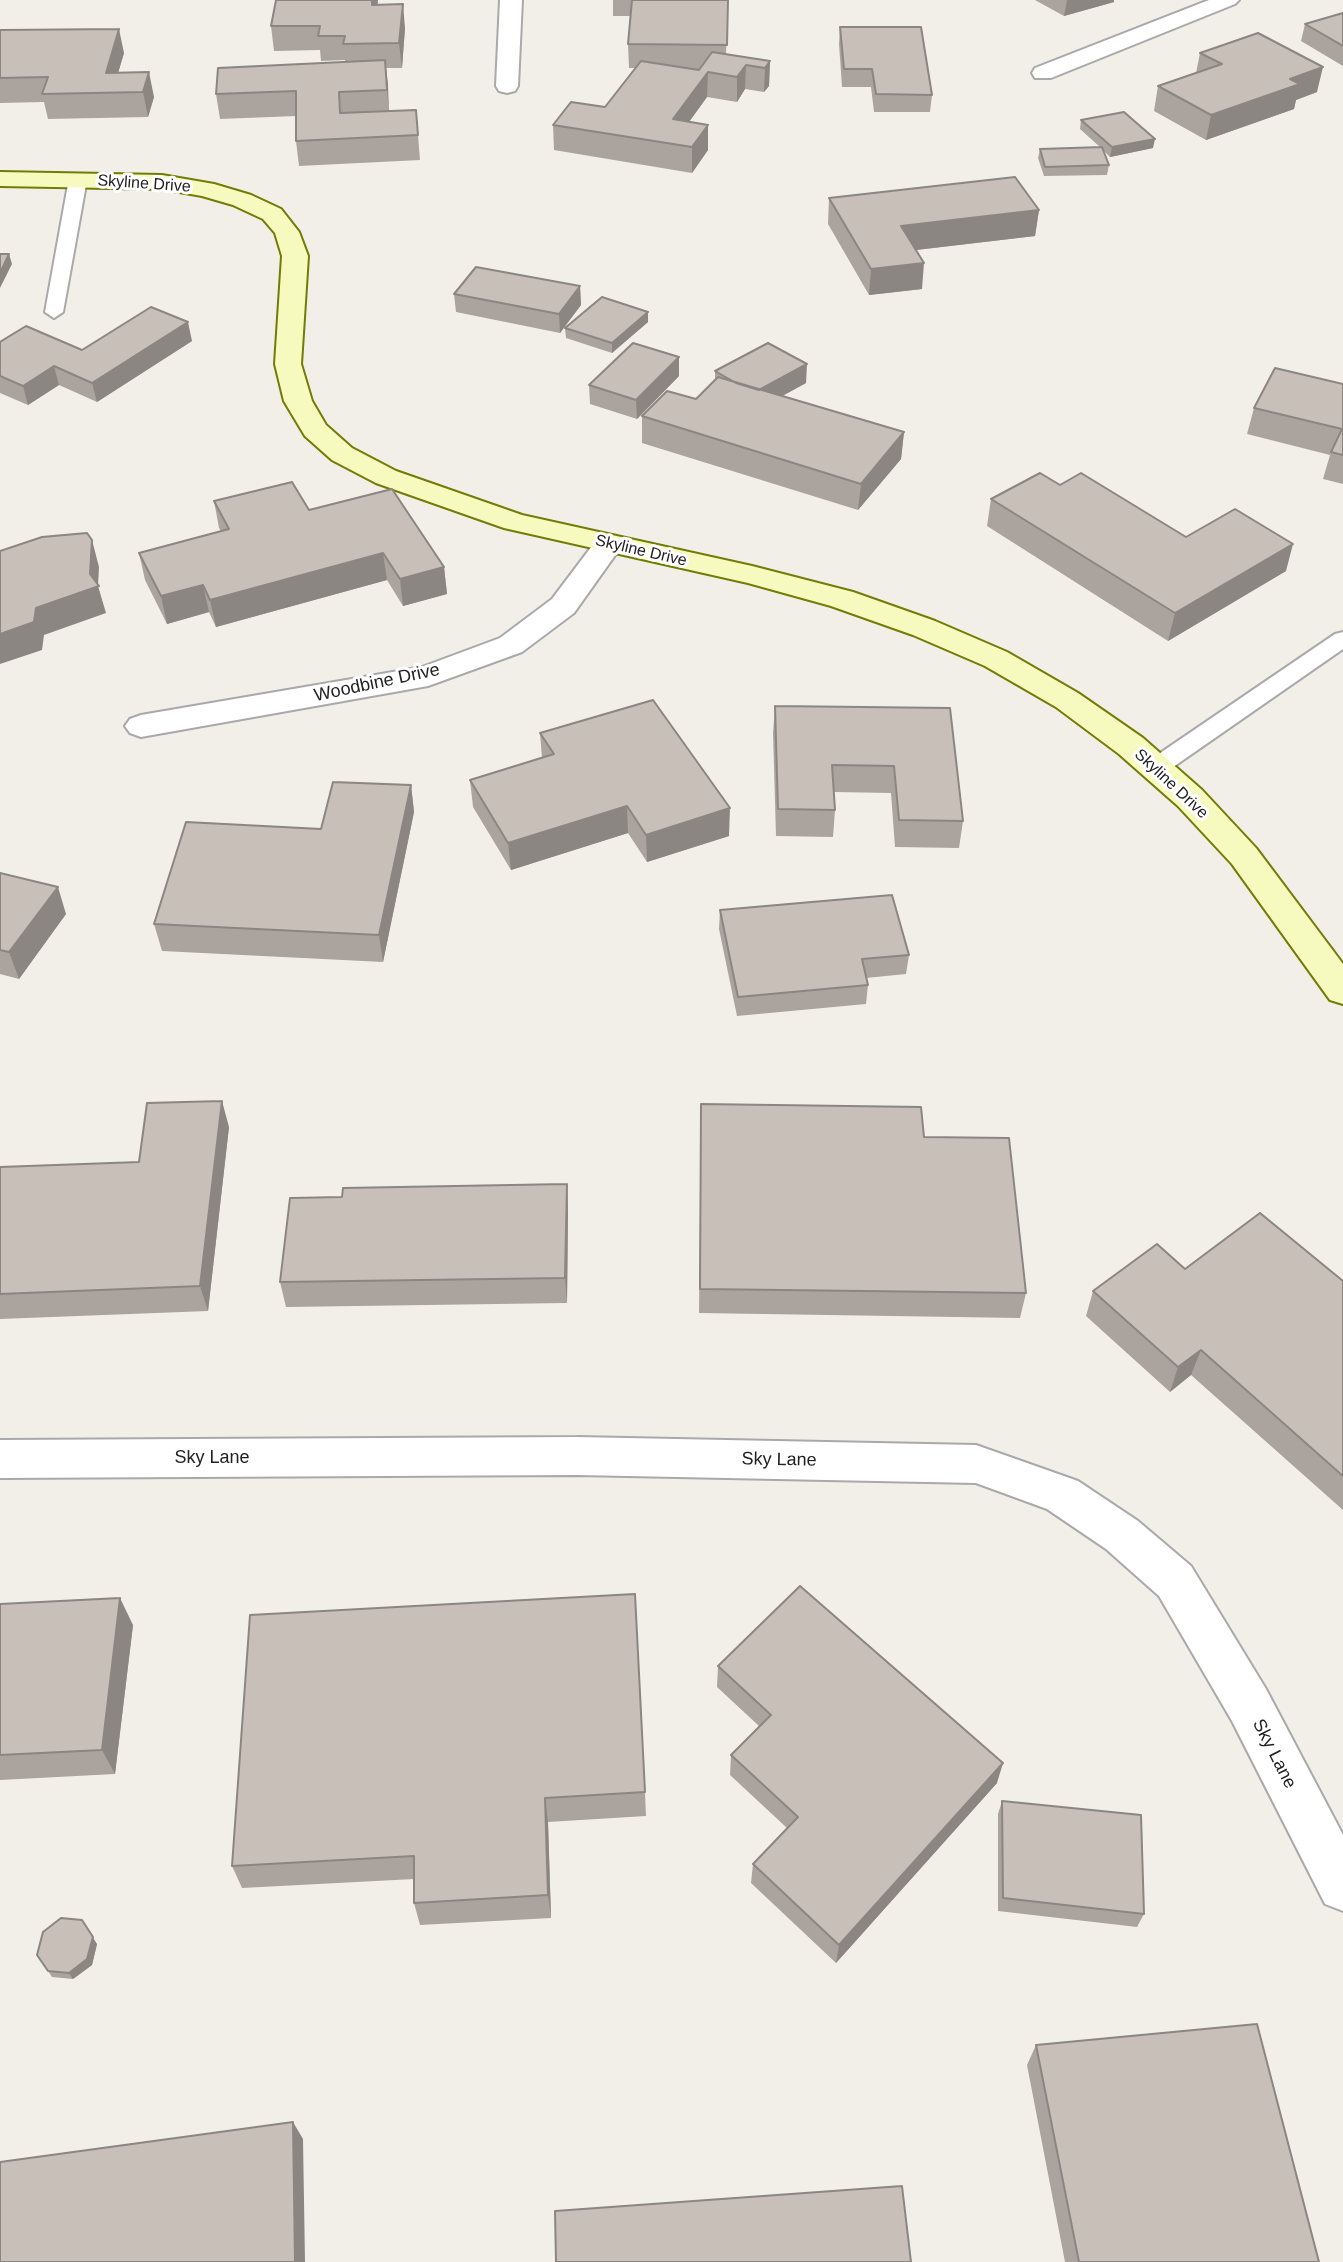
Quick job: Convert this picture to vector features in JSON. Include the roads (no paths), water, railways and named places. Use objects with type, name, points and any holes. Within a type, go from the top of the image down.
[{"type":"street","points":[[507,86],[511,0]]},
{"type":"street","points":[[1043,73],[1228,0]]},
{"type":"street","name":"Skyline Drive","points":[[0,179],[162,182],[205,188],[242,200],[272,214],[287,232],[295,256],[288,364],[298,401],[315,430],[342,454],[386,477],[514,522],[752,575],[842,599],[924,628],[996,659],[1067,700],[1131,746],[1189,798],[1244,856],[1343,991]]},
{"type":"street","name":"Woodbine Drive","points":[[141,726],[428,676],[511,645],[563,606],[608,544]]},
{"type":"street","name":"Sky Lane","points":[[0,1459],[577,1456],[976,1464],[1062,1495],[1122,1535],[1174,1581],[1249,1705],[1343,1886]]},
{"type":"lane","points":[[54,312],[78,180]]},
{"type":"lane","points":[[1155,768],[1343,639]]}]
